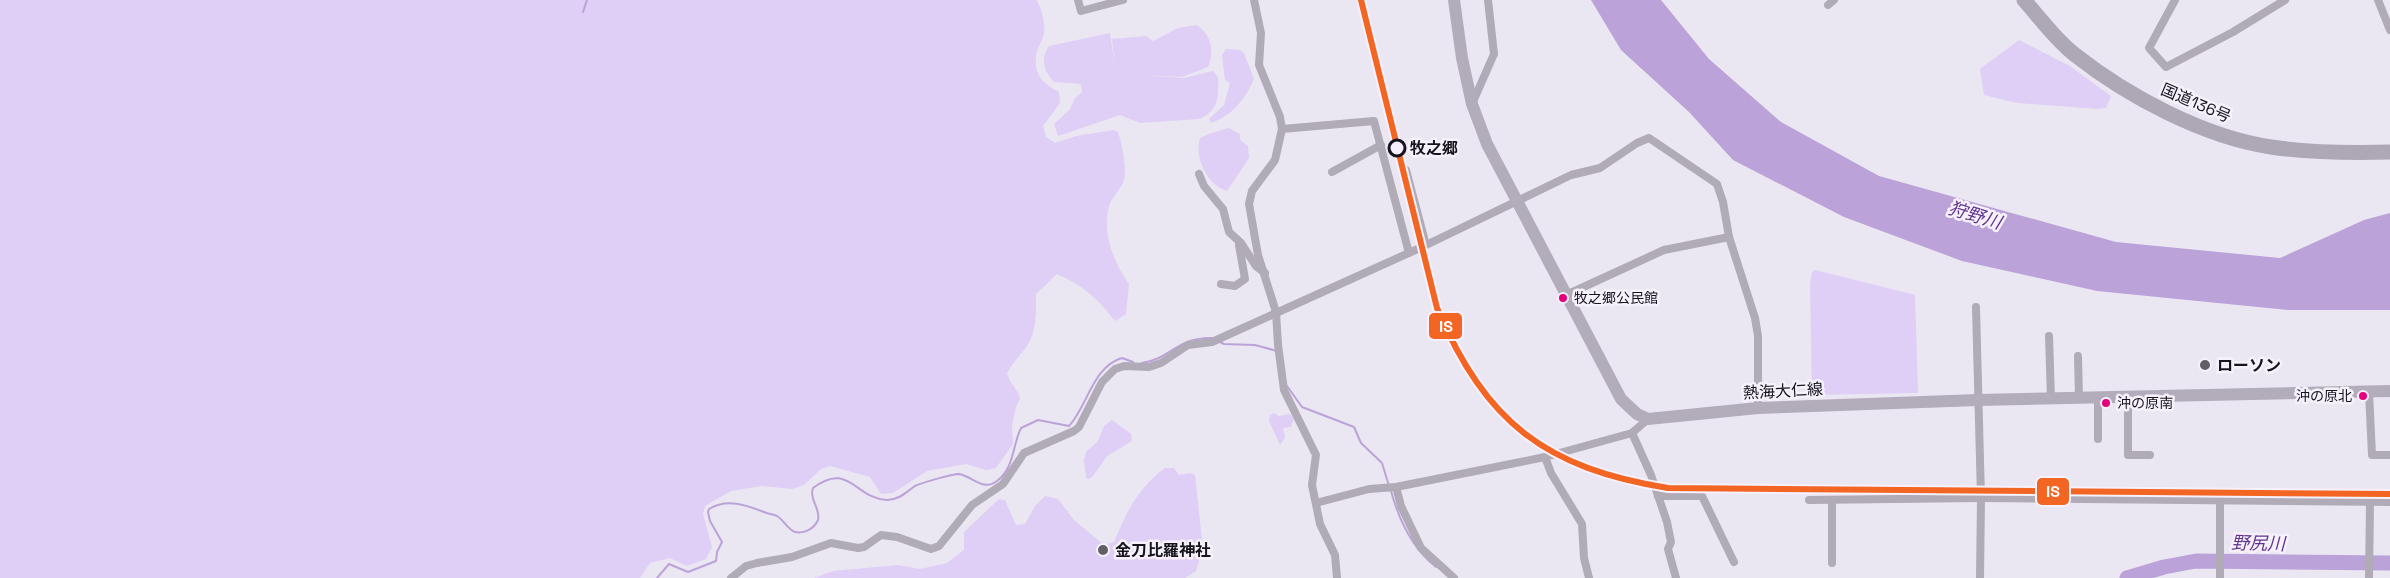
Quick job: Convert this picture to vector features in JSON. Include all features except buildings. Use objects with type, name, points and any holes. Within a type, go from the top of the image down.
[{"type":"highway","name":"国道136号","points":[[2024,0],[2073,53],[2129,91],[2184,121],[2269,147],[2340,154],[2390,152]]},
{"type":"main road","points":[[1454,0],[1462,58],[1472,104],[1487,144],[1622,399],[1637,414],[1648,419]]},
{"type":"main road","name":"熱海大仁線","points":[[1648,419],[1758,408],[1978,400],[2390,392]]},
{"type":"street","points":[[1078,0],[1081,11],[1123,0]]},
{"type":"street","points":[[1254,0],[1262,33],[1260,70],[1281,117],[1282,129],[1275,160],[1252,191],[1249,199],[1258,255],[1276,312],[1284,390],[1316,455],[1312,485],[1320,524],[1335,555],[1337,578]]},
{"type":"street","points":[[1472,104],[1494,54],[1488,0]]},
{"type":"street","points":[[2175,0],[2149,48],[2166,67],[2233,32],[2285,0]]},
{"type":"street","points":[[2378,0],[2390,30]]},
{"type":"street","points":[[1282,129],[1369,120],[1376,124],[1409,253]]},
{"type":"street","points":[[731,578],[746,566],[757,562],[792,557],[831,543],[858,548],[881,535],[897,537],[931,549],[939,546],[972,505],[1004,484],[1024,453],[1079,427],[1102,382],[1115,369],[1124,366],[1149,367],[1161,363],[1184,347],[1212,342],[1409,253],[1571,175],[1600,168],[1637,143],[1649,138],[1717,184],[1723,202],[1729,237],[1755,318],[1758,336],[1758,408]]},
{"type":"street","points":[[1332,172],[1381,145]]},
{"type":"street","points":[[1406,170],[1426,245]]},
{"type":"street","points":[[1199,174],[1204,186],[1223,209],[1229,232],[1265,273]]},
{"type":"street","points":[[1566,295],[1664,250],[1729,237]]},
{"type":"street","points":[[1221,284],[1235,286],[1245,279],[1239,241]]},
{"type":"street","points":[[1976,307],[1981,498],[1980,578]]},
{"type":"street","points":[[2049,336],[2051,399]]},
{"type":"street","points":[[2078,356],[2079,398]]},
{"type":"street","points":[[2369,392],[2372,455],[2390,455]]},
{"type":"street","points":[[2128,397],[2128,454],[2150,455]]},
{"type":"street","points":[[2098,398],[2098,438]]},
{"type":"street","points":[[1316,503],[1369,489],[1392,487],[1545,457],[1632,433],[1648,419]]},
{"type":"street","points":[[1632,433],[1671,535],[1668,549],[1676,578]]},
{"type":"street","points":[[1545,457],[1551,473],[1582,524],[1584,558],[1589,578]]},
{"type":"street","points":[[1392,487],[1421,548],[1454,578]]},
{"type":"street","points":[[1658,496],[1702,496],[1734,562]]},
{"type":"street","points":[[1809,500],[1981,498],[2390,502]]},
{"type":"street","points":[[1832,500],[1832,563]]},
{"type":"street","points":[[2220,500],[2221,574]]},
{"type":"street","points":[[2368,578],[2370,502]]},
{"type":"shaded area","points":[[0,0],[1037,0],[1043,16],[1044,29],[1037,51],[1037,71],[1047,85],[1059,92],[1060,103],[1043,126],[1046,137],[1055,143],[1076,136],[1114,130],[1118,132],[1124,157],[1124,178],[1109,206],[1107,227],[1110,247],[1129,284],[1126,314],[1115,321],[1089,293],[1057,274],[1036,294],[1033,334],[1007,373],[1020,399],[1012,425],[1013,444],[996,468],[986,470],[966,464],[927,471],[893,493],[881,494],[870,477],[830,466],[821,469],[804,485],[792,489],[761,486],[731,491],[705,506],[703,514],[712,547],[706,559],[687,566],[670,558],[650,563],[640,578],[0,578]]},
{"type":"shaded area","points":[[1197,25],[1206,34],[1210,44],[1211,55],[1208,67],[1182,77],[1140,75],[1184,78],[1213,71],[1218,77],[1218,90],[1214,107],[1206,116],[1199,119],[1140,123],[1120,115],[1058,136],[1054,124],[1070,109],[1075,98],[1082,92],[1081,84],[1054,82],[1051,78],[1044,60],[1049,46],[1110,33],[1115,66],[1112,39],[1146,36],[1153,41],[1178,28]]},
{"type":"shaded area","points":[[2019,40],[2070,66],[2111,96],[2106,108],[2017,103],[1984,95],[1980,69]]},
{"type":"shaded area","points":[[1226,49],[1240,50],[1244,53],[1254,79],[1237,106],[1219,120],[1211,123],[1209,119],[1224,105],[1230,83],[1225,80],[1222,55]]},
{"type":"shaded area","points":[[1229,128],[1240,134],[1240,140],[1248,146],[1249,158],[1227,191],[1208,177],[1201,162],[1199,145],[1200,138]]},
{"type":"shaded area","points":[[1815,270],[1915,295],[1918,393],[1812,395],[1810,284],[1812,272]]},
{"type":"shaded area","points":[[1274,413],[1279,416],[1289,414],[1294,418],[1291,427],[1283,428],[1285,438],[1280,445],[1269,421],[1270,415]]},
{"type":"shaded area","points":[[1112,420],[1131,434],[1132,441],[1107,456],[1093,476],[1086,478],[1084,460],[1086,452],[1098,441],[1104,426]]},
{"type":"shaded area","points":[[1165,468],[1174,468],[1179,475],[1190,473],[1195,475],[1203,549],[1196,571],[1185,578],[814,578],[833,571],[898,565],[920,569],[947,563],[964,550],[964,532],[999,499],[1005,500],[1016,525],[1025,524],[1035,506],[1045,496],[1058,499],[1074,520],[1104,545],[1114,542],[1140,492]]},
{"type":"water","name":"狩野川","points":[[1591,0],[1661,0],[1709,59],[1781,122],[1879,176],[2116,242],[2280,258],[2364,220],[2390,213],[2390,310],[2289,310],[2097,291],[1962,261],[1844,217],[1733,160],[1689,112],[1621,50]]},
{"type":"waterway","points":[[583,12],[587,0]]},
{"type":"waterway","points":[[1142,363],[1152,361],[1191,340],[1214,338]]},
{"type":"waterway","points":[[1218,341],[1224,344],[1255,345],[1277,351]]},
{"type":"waterway","points":[[657,578],[669,564],[688,572],[716,561],[722,542],[710,521],[708,512],[709,509],[723,504],[737,504],[777,516],[792,531],[802,532],[811,528],[818,520],[813,488],[835,478],[844,479],[876,498],[887,500],[899,497],[915,486],[955,474],[964,475],[982,484],[992,484],[1007,469],[1021,428],[1038,420],[1069,426],[1104,369],[1112,362],[1122,358],[1133,362]]},
{"type":"waterway","points":[[1287,386],[1302,407],[1354,427],[1361,443],[1382,463],[1389,486]]},
{"type":"waterway","points":[[1391,491],[1408,533],[1420,552],[1436,567]]},
{"type":"waterway","name":"野尻川","points":[[2127,578],[2164,567],[2196,561],[2390,563]]},
{"type":"transit line","name":"IS","points":[[1361,0],[1437,308],[1456,348],[1476,382],[1499,410],[1525,434],[1554,453],[1587,468],[1668,488],[2390,494]]},
{"type":"place","name":"牧之郷","points":[[1397,148]]},
{"type":"place","name":"牧之郷公民館","points":[[1563,298]]},
{"type":"place","name":"ローソン","points":[[2205,365]]},
{"type":"place","name":"沖の原北","points":[[2363,396]]},
{"type":"place","name":"沖の原南","points":[[2106,403]]},
{"type":"place","name":"金刀比羅神社","points":[[1103,550]]}]
